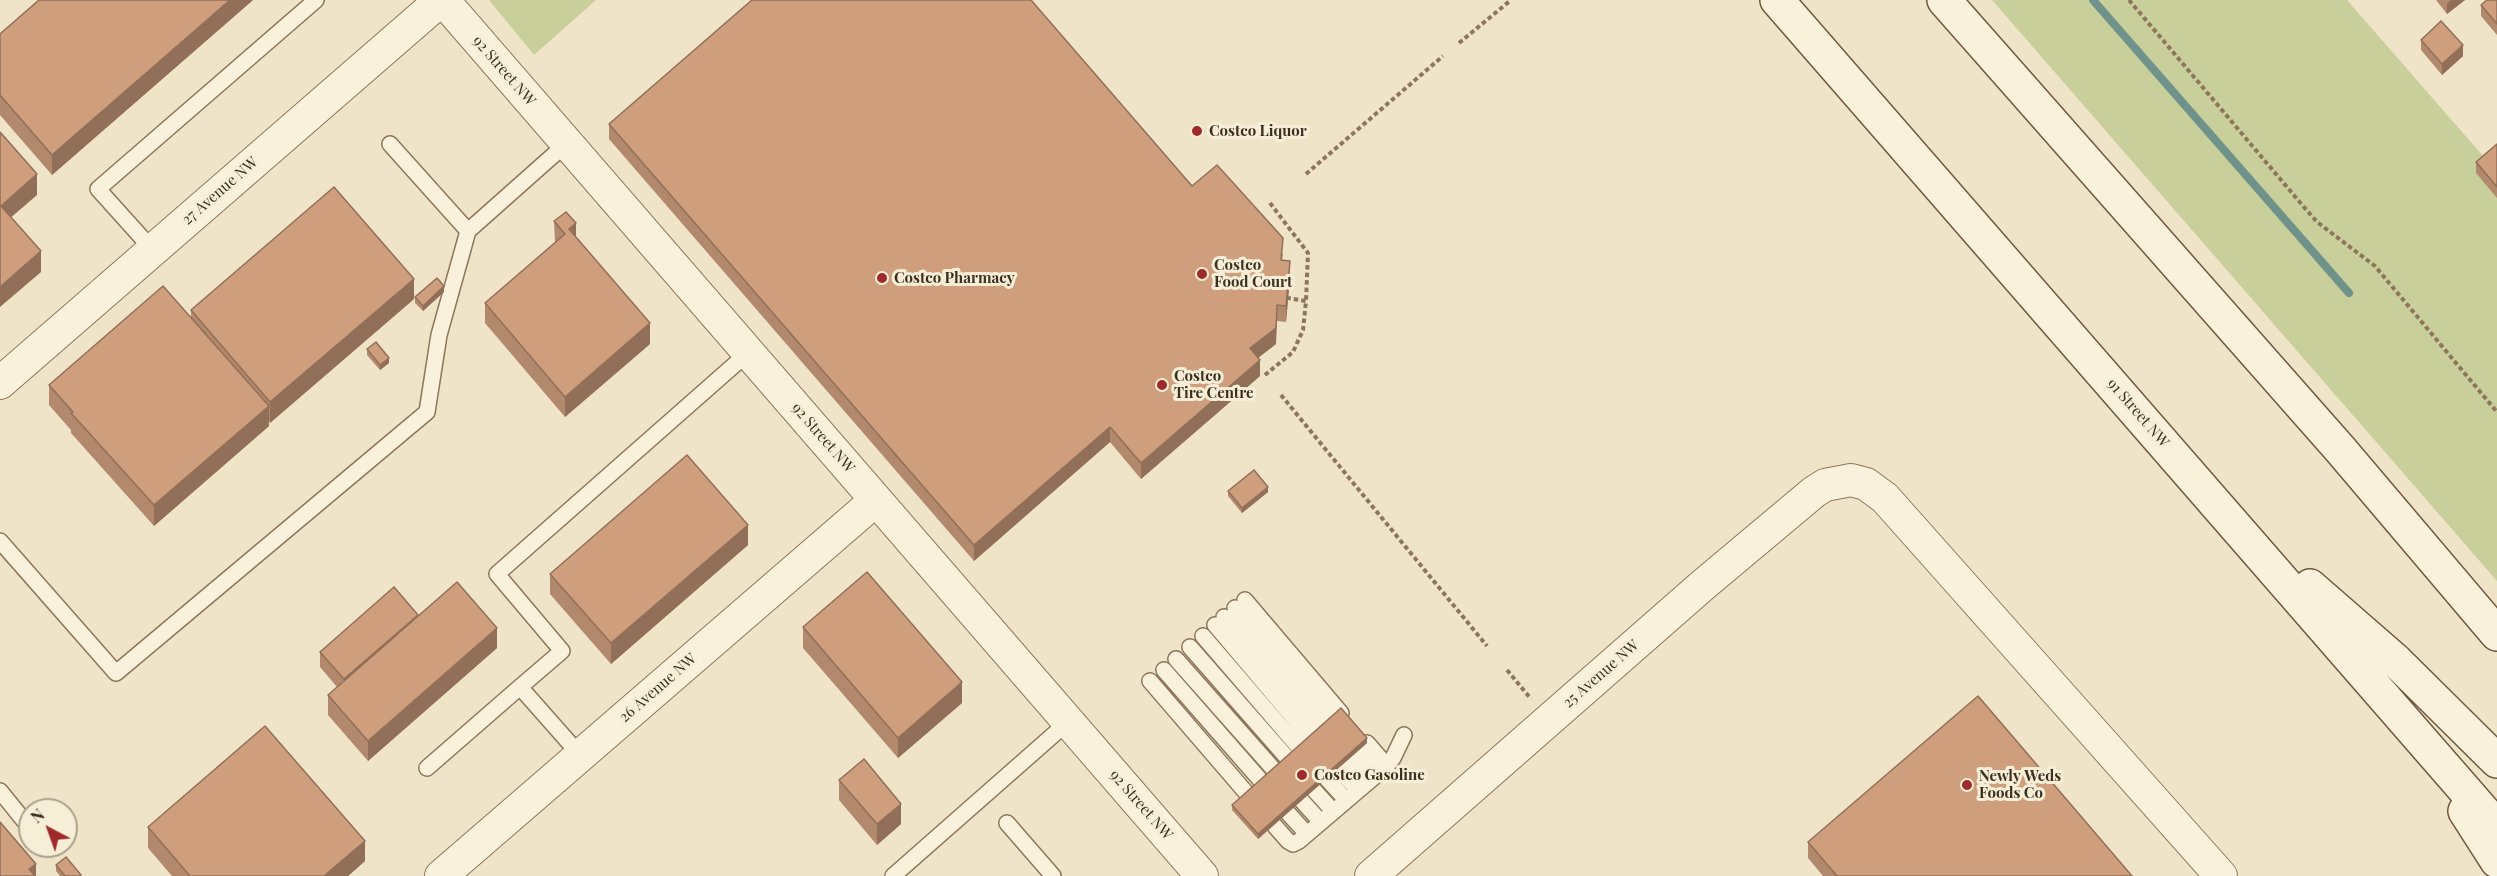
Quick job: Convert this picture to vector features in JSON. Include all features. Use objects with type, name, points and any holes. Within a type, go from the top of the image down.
[{"type":"main road","name":"91 Street NW","points":[[1777,0],[2497,827]]},
{"type":"main road","points":[[1944,0],[2332,440],[2497,634]]},
{"type":"main road","points":[[2222,510],[2395,660],[2497,761]]},
{"type":"main road","points":[[2408,724],[2497,861]]},
{"type":"street","name":"27 Avenue NW","points":[[0,383],[442,0]]},
{"type":"street","name":"92 Street NW","points":[[442,0],[1202,876]]},
{"type":"street","name":"25 Avenue NW","points":[[1371,876],[1711,578],[1814,492],[1837,481],[1851,480],[1866,484],[1885,498],[2221,876]]},
{"type":"street","name":"26 Avenue NW","points":[[441,876],[876,500]]},
{"type":"lane","points":[[152,249],[99,189],[316,0]]},
{"type":"lane","points":[[390,144],[468,231]]},
{"type":"lane","points":[[0,541],[116,673],[427,412],[439,336],[468,231],[566,144]]},
{"type":"lane","points":[[427,768],[562,651],[497,574],[749,352]]},
{"type":"lane","points":[[1321,731],[1230,612],[1321,731]]},
{"type":"lane","points":[[1203,636],[1321,731]]},
{"type":"lane","points":[[1190,647],[1289,760]]},
{"type":"lane","points":[[1176,659],[1276,772]]},
{"type":"lane","points":[[1164,670],[1263,783]]},
{"type":"lane","points":[[1150,681],[1249,796]]},
{"type":"lane","points":[[520,687],[580,755]]},
{"type":"lane","points":[[893,876],[1068,722]]},
{"type":"lane","points":[[1274,825],[1293,844],[1394,758],[1404,735]]},
{"type":"lane","points":[[1348,760],[1367,782]]},
{"type":"lane","points":[[1348,760],[1367,782]]},
{"type":"lane","points":[[1348,760],[1367,782]]},
{"type":"lane","points":[[1314,790],[1333,812]]},
{"type":"lane","points":[[0,791],[18,813]]},
{"type":"lane","points":[[1302,801],[1321,822]]},
{"type":"lane","points":[[1288,813],[1307,834]]},
{"type":"lane","points":[[1007,823],[1053,876]]},
{"type":"path","points":[[1459,43],[1511,0]]},
{"type":"path","points":[[2129,0],[2303,206],[2318,222],[2375,266],[2497,412]]},
{"type":"path","points":[[1306,174],[1443,56]]},
{"type":"path","points":[[1265,375],[1293,352],[1302,330],[1308,253],[1270,203]]},
{"type":"path","points":[[1288,298],[1306,301]]},
{"type":"path","points":[[1281,395],[1487,646]]},
{"type":"path","points":[[1507,670],[1532,700]]},
{"type":"green space","points":[[489,0],[596,0],[534,55]]},
{"type":"green space","points":[[1992,0],[2347,0],[2497,172],[2497,581]]},
{"type":"building","points":[[39,0],[230,0],[52,155],[0,95],[0,34]]},
{"type":"building","points":[[752,0],[1031,0],[1192,186],[1217,165],[1283,238],[1281,260],[1290,261],[1286,306],[1277,305],[1276,328],[1250,348],[1260,360],[1141,463],[1110,427],[974,545],[609,124]]},
{"type":"building","points":[[2487,0],[2497,0],[2497,24],[2481,5]]},
{"type":"building","points":[[2441,21],[2463,45],[2442,64],[2421,40]]},
{"type":"building","points":[[0,132],[37,174],[1,206],[41,251],[0,287]]},
{"type":"building","points":[[2497,144],[2497,187],[2476,162]]},
{"type":"building","points":[[334,187],[414,279],[270,402],[191,310]]},
{"type":"building","points":[[566,212],[576,223],[569,229],[650,323],[565,397],[485,303],[565,234],[554,221]]},
{"type":"building","points":[[437,278],[444,286],[423,306],[415,297]]},
{"type":"building","points":[[163,286],[269,406],[154,505],[71,413],[73,412],[49,385]]},
{"type":"building","points":[[376,342],[389,358],[380,365],[367,349]]},
{"type":"building","points":[[687,455],[748,525],[611,643],[550,574]]},
{"type":"building","points":[[1254,470],[1268,487],[1242,508],[1228,491]]},
{"type":"building","points":[[867,572],[962,682],[898,738],[803,627]]},
{"type":"building","points":[[457,582],[497,628],[368,741],[328,695]]},
{"type":"building","points":[[394,587],[418,615],[344,679],[320,652]]},
{"type":"building","name":"Newly Weds Foods Co","points":[[1978,696],[2132,876],[1837,876],[1808,842]]},
{"type":"building","name":"Costco Gasoline","points":[[1341,708],[1367,738],[1258,834],[1232,805]]},
{"type":"building","points":[[265,726],[365,841],[324,876],[190,876],[148,827]]},
{"type":"building","points":[[864,759],[901,804],[877,824],[839,780]]},
{"type":"building","points":[[0,822],[18,843],[18,858],[31,858],[36,864],[29,869],[35,876],[0,876]]},
{"type":"building","points":[[67,858],[81,875],[65,876],[56,865]]},
{"type":"waterway","points":[[2093,0],[2349,293]]},
{"type":"place","name":"Costco Liquor","points":[[1197,131]]},
{"type":"place","name":"Costco Food Court","points":[[1202,274]]},
{"type":"place","name":"Costco Pharmacy","points":[[882,278]]},
{"type":"place","name":"Costco Tire Centre","points":[[1162,385]]},
{"type":"place","name":"Costco Gasoline","points":[[1302,775]]},
{"type":"place","name":"Newly Weds Foods Co","points":[[1967,785]]}]
